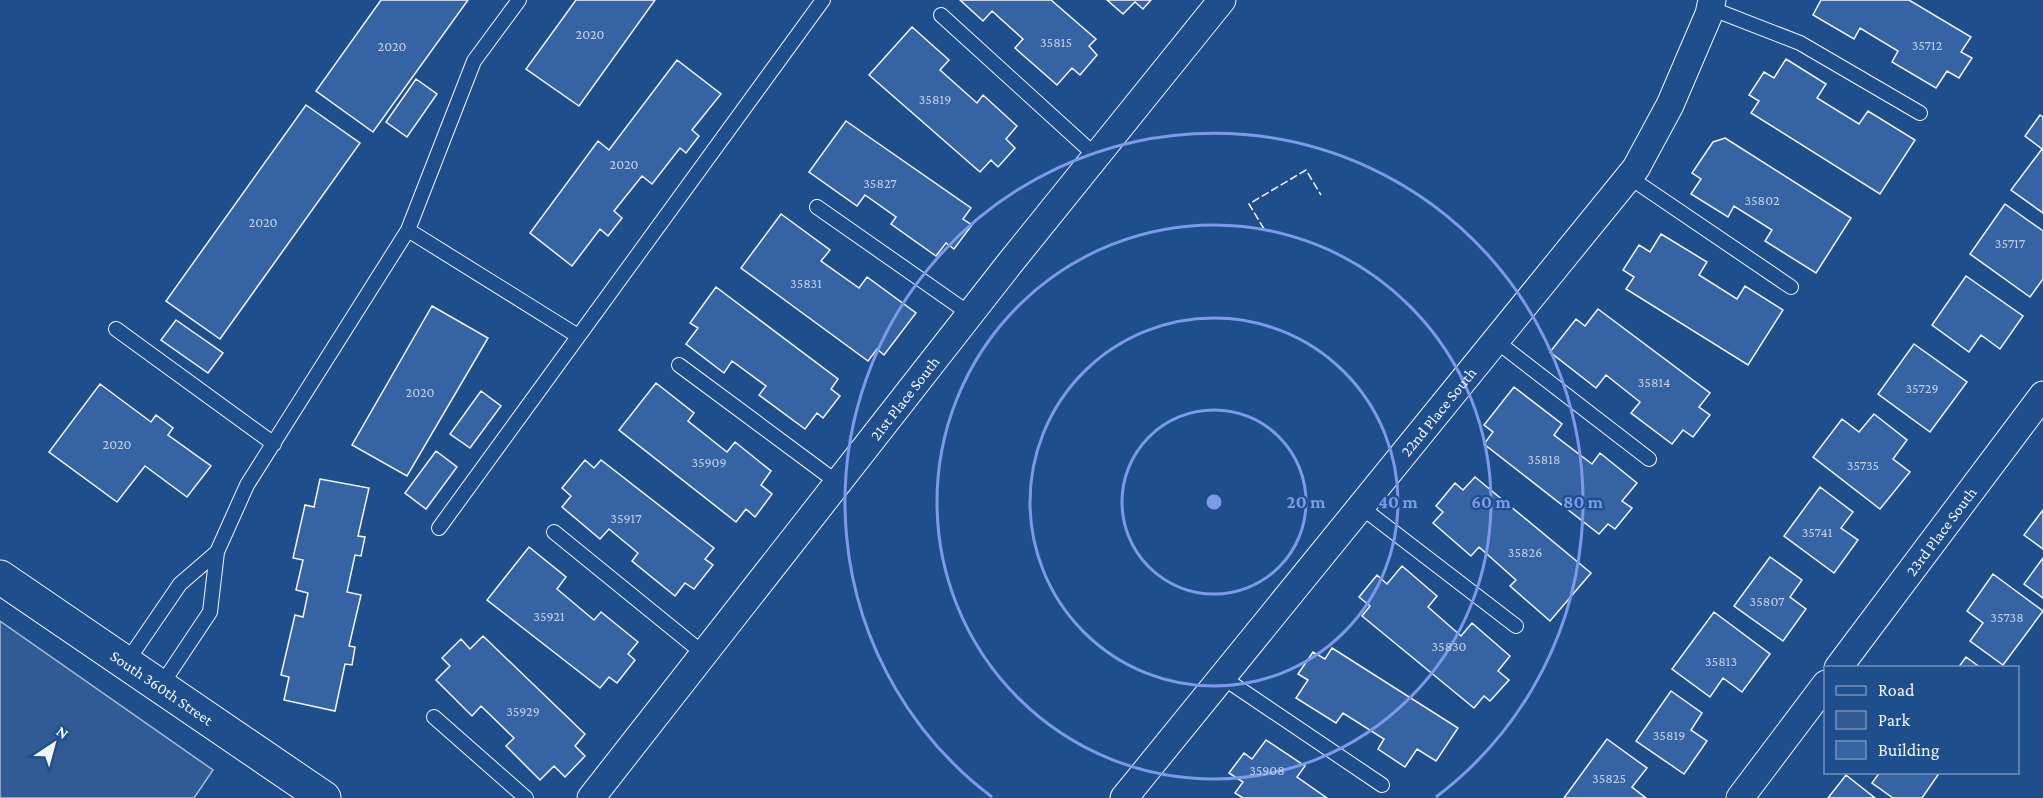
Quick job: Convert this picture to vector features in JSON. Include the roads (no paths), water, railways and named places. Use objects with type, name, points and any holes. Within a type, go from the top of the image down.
[{"type":"street","name":"21st Place South","points":[[591,798],[970,314],[1222,0]]},
{"type":"street","name":"22nd Place South","points":[[1124,798],[1636,168],[1670,105],[1711,4]]},
{"type":"street","name":"23rd Place South","points":[[1840,666],[2043,395]]},
{"type":"street","name":"South 360th Street","points":[[0,577],[324,798]]},
{"type":"street","points":[[1740,798],[1824,687]]},
{"type":"lane","points":[[160,687],[210,612],[218,552],[247,485],[408,230],[474,61],[519,0]]},
{"type":"lane","points":[[439,528],[823,0]]},
{"type":"lane","points":[[1711,4],[1800,43],[1920,113]]},
{"type":"lane","points":[[942,15],[1096,156]]},
{"type":"lane","points":[[1629,177],[1791,287]]},
{"type":"lane","points":[[817,207],[970,314]]},
{"type":"lane","points":[[408,230],[578,336]]},
{"type":"lane","points":[[116,329],[274,444]]},
{"type":"lane","points":[[1496,341],[1649,459]]},
{"type":"lane","points":[[679,365],[838,483]]},
{"type":"lane","points":[[1361,507],[1516,626]]},
{"type":"lane","points":[[554,532],[704,654]]},
{"type":"lane","points":[[126,663],[180,584],[218,552]]},
{"type":"lane","points":[[1222,677],[1382,785]]},
{"type":"lane","points":[[434,717],[526,798]]}]
